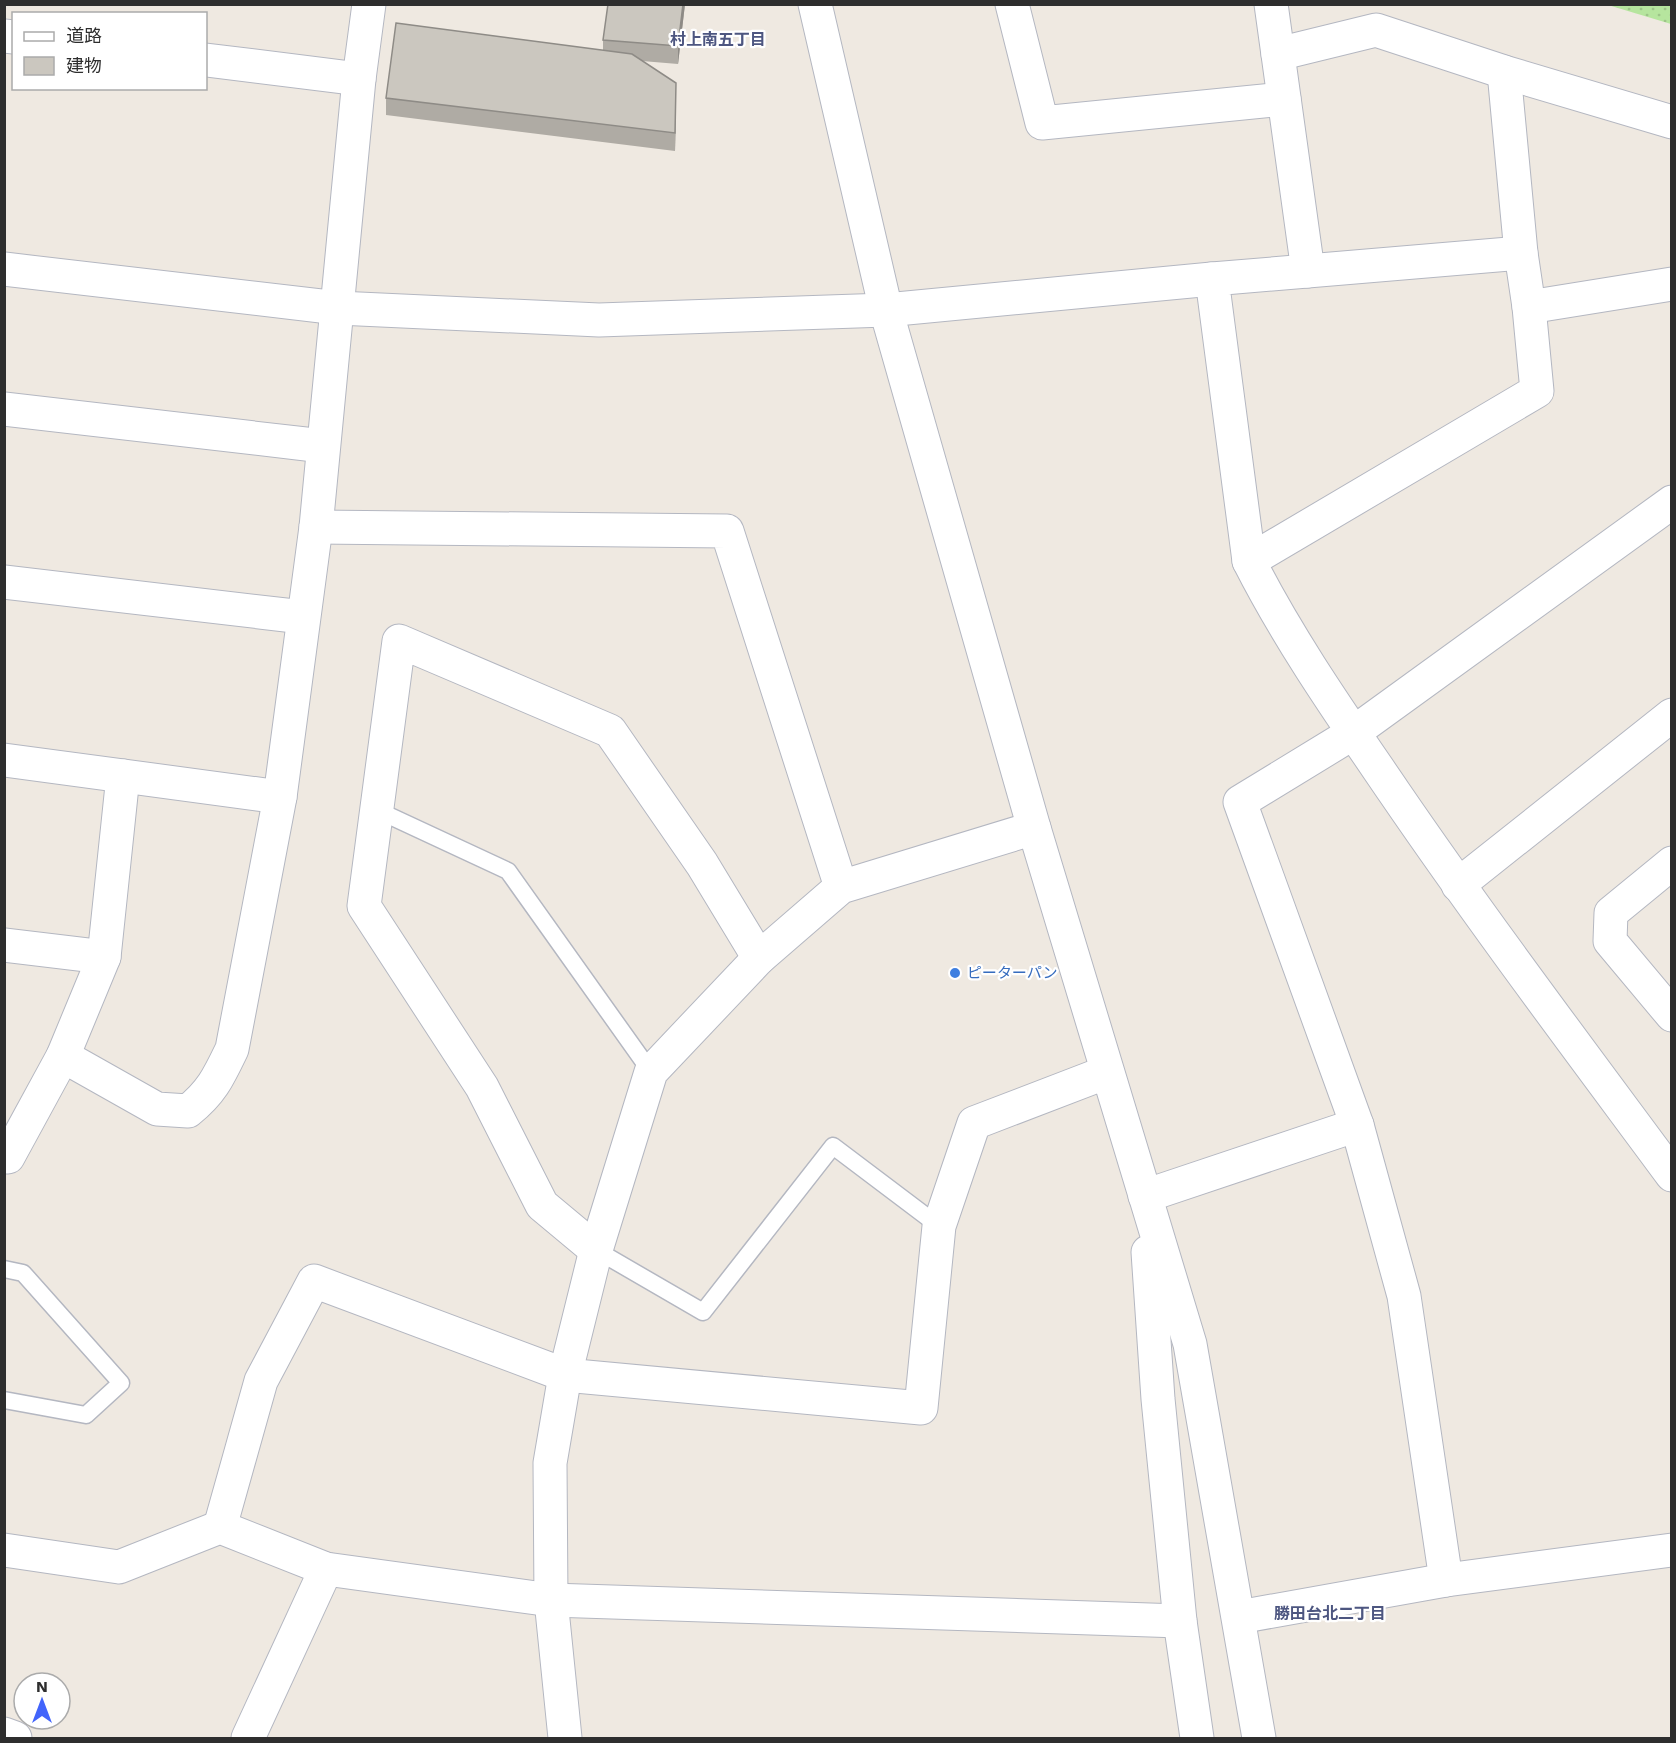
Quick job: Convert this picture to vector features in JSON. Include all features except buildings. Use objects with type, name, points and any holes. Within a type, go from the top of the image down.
[{"type":"street","points":[[63,1056],[157,1109],[188,1111],[206,1097],[220,1075],[232,1049],[280,797],[316,527],[359,79],[369,4]]},
{"type":"street","points":[[815,4],[886,309],[1034,828],[1190,1344],[1259,1738]]},
{"type":"street","points":[[1012,4],[1042,123],[1284,99]]},
{"type":"street","points":[[1271,4],[1308,271]]},
{"type":"street","points":[[1278,54],[1376,30],[1504,72],[1671,122]]},
{"type":"street","points":[[207,60],[359,79]]},
{"type":"street","points":[[1249,561],[1538,391],[1521,253],[1504,72]]},
{"type":"street","points":[[4,269],[338,308],[599,320],[886,309],[1521,253]]},
{"type":"street","points":[[1212,279],[1249,561],[1270,602],[1353,733],[1458,885],[1671,1175]]},
{"type":"street","points":[[1529,307],[1671,284]]},
{"type":"street","points":[[4,409],[323,446]]},
{"type":"street","points":[[1446,1580],[1404,1296],[1357,1125],[1240,802],[1353,733],[1671,502]]},
{"type":"street","points":[[316,527],[727,531],[841,887]]},
{"type":"street","points":[[4,582],[303,617]]},
{"type":"street","points":[[596,1250],[542,1204],[482,1087],[364,906],[399,641],[610,731],[702,864],[759,958]]},
{"type":"street","points":[[1458,885],[1671,715]]},
{"type":"street","points":[[4,760],[280,797]]},
{"type":"street","points":[[4,1156],[8,1157],[63,1056],[104,957],[123,776]]},
{"type":"street","points":[[565,1738],[551,1600],[550,1463],[565,1375],[596,1250],[651,1072],[759,958],[841,887],[1034,828]]},
{"type":"street","points":[[1671,863],[1611,913],[1610,941],[1671,1015]]},
{"type":"street","points":[[4,945],[104,957]]},
{"type":"street","points":[[220,1527],[261,1381],[314,1281],[565,1375],[921,1408],[939,1226],[974,1124],[1107,1072]]},
{"type":"street","points":[[1145,1196],[1357,1125]]},
{"type":"street","points":[[1145,1196],[1158,1399],[1180,1621],[1197,1738]]},
{"type":"street","points":[[4,1550],[119,1567],[220,1527],[326,1569],[551,1600],[1180,1621]]},
{"type":"street","points":[[1239,1617],[1446,1580],[1671,1550]]},
{"type":"street","points":[[248,1738],[326,1569]]},
{"type":"street","points":[[4,1734],[15,1738]]},
{"type":"lane","points":[[377,810],[508,872],[651,1072]]},
{"type":"lane","points":[[596,1250],[703,1312],[833,1146],[939,1226]]},
{"type":"lane","points":[[4,1269],[23,1273],[121,1383],[86,1415],[4,1400]]},
{"type":"green space","points":[[1608,5],[1671,5],[1671,24]]},
{"type":"place","name":"ピーターパン","points":[[955,973]]},
{"type":"district","name":"村上南五丁目","points":[[718,39]]},
{"type":"district","name":"勝田台北二丁目","points":[[1330,1613]]}]
